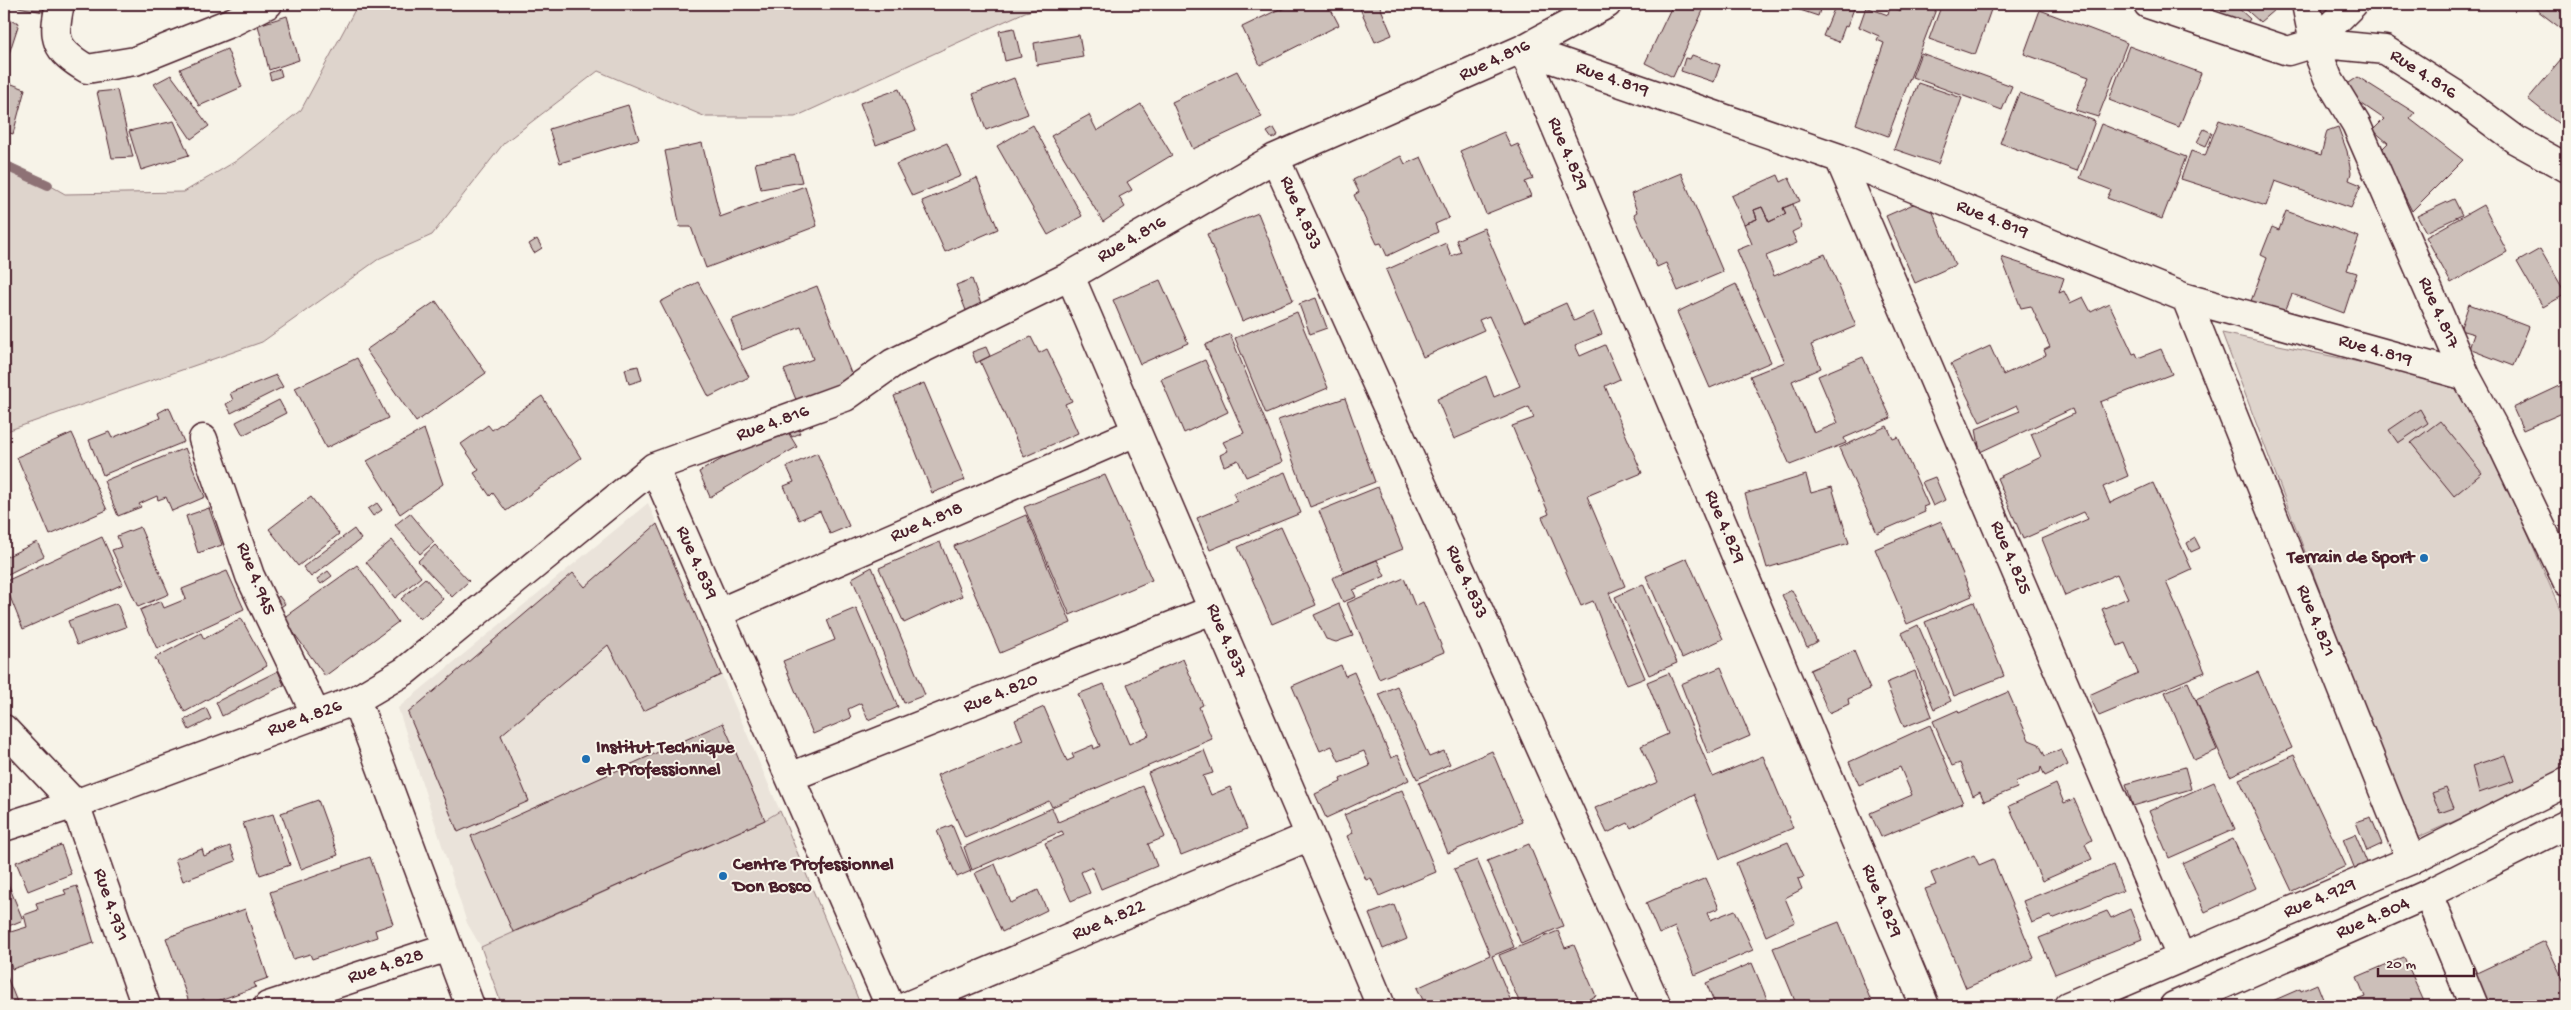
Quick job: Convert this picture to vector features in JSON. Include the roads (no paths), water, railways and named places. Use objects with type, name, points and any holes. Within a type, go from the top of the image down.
[{"type":"street","points":[[60,4],[55,27],[59,44],[71,59],[87,69],[135,62],[232,22],[268,4]]},
{"type":"street","name":"Rue 4.816","points":[[654,467],[845,397],[892,363],[1070,276],[1275,158],[1523,49],[1607,4]]},
{"type":"street","name":"Rue 4.816","points":[[2148,4],[2288,51],[2314,43],[2385,50],[2453,93],[2516,140],[2567,168]]},
{"type":"street","name":"Rue 4.817","points":[[2306,4],[2314,43],[2328,78],[2356,124],[2466,376],[2494,428],[2567,581]]},
{"type":"street","points":[[2314,43],[2353,4]]},
{"type":"street","name":"Rue 4.819","points":[[1523,49],[1839,158],[2186,298],[2466,376]]},
{"type":"street","name":"Rue 4.829","points":[[1523,49],[1925,1006]]},
{"type":"street","name":"Rue 4.833","points":[[1275,158],[1657,1006]]},
{"type":"street","name":"Rue 4.825","points":[[1839,158],[2181,957]]},
{"type":"street","name":"Rue 4.837","points":[[1070,276],[1381,1006]]},
{"type":"street","name":"Rue 4.821","points":[[2186,298],[2411,860]]},
{"type":"street","name":"Rue 4.818","points":[[718,614],[1136,432]]},
{"type":"street","name":"Rue 4.945","points":[[203,439],[250,576],[316,715]]},
{"type":"street","points":[[356,700],[405,671],[654,467]]},
{"type":"street","name":"Rue 4.839","points":[[654,467],[890,1006]]},
{"type":"street","name":"Rue 4.820","points":[[790,777],[1212,610]]},
{"type":"street","name":"Rue 4.826","points":[[4,827],[75,804],[356,700],[470,1006]]},
{"type":"street","points":[[4,729],[75,804]]},
{"type":"street","name":"Rue 4.929","points":[[2068,1006],[2411,860],[2567,782]]},
{"type":"street","name":"Rue 4.931","points":[[75,804],[146,1006]]},
{"type":"street","name":"Rue 4.804","points":[[2184,1004],[2428,894],[2567,824]]},
{"type":"street","name":"Rue 4.822","points":[[907,1006],[1310,836]]},
{"type":"street","points":[[2428,894],[2474,1006]]},
{"type":"street","name":"Rue 4.828","points":[[268,1006],[448,947]]},
{"type":"waterway","points":[[4,165],[48,185]]},
{"type":"place","name":"Terrain de Sport","points":[[2424,558]]},
{"type":"place","name":"Institut Technique et Professionnel","points":[[586,759]]},
{"type":"place","name":"Centre Professionnel Don Bosco","points":[[723,876]]}]
